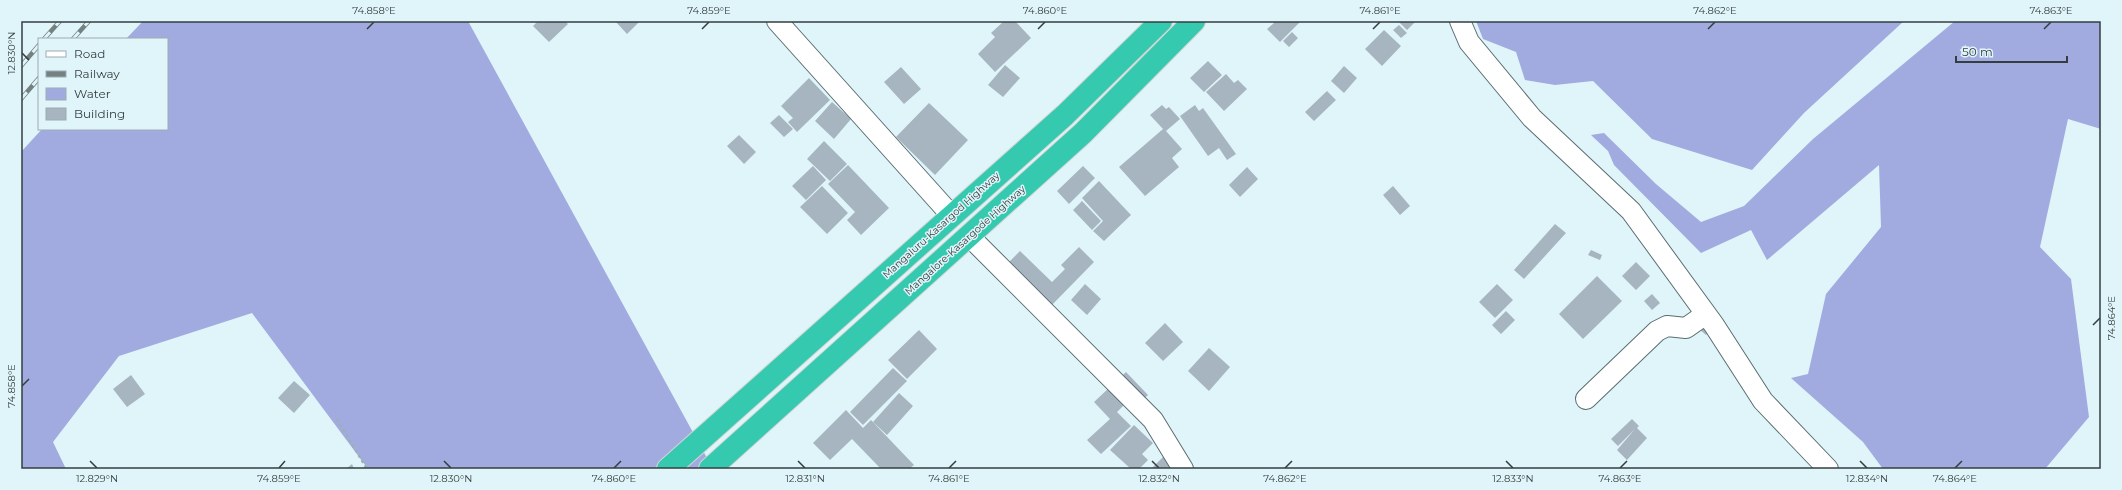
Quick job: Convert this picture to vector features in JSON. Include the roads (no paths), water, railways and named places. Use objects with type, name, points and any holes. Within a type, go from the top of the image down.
[{"type":"highway","name":"Mangaluru-Kasargod Highway","points":[[668,469],[1065,114],[1161,21]]},
{"type":"highway","name":"Mangalore-Kasargode Highway","points":[[710,469],[1083,133],[1194,21]]},
{"type":"street","points":[[777,21],[952,216]]},
{"type":"street","points":[[1460,21],[1469,42],[1532,118],[1631,211],[1706,314],[1762,401],[1828,469]]},
{"type":"street","points":[[970,236],[1153,420],[1182,469]]},
{"type":"street","points":[[1586,399],[1658,331],[1667,326],[1686,328],[1706,314]]},
{"type":"water","points":[[143,21],[468,21],[713,469],[368,469],[252,313],[119,356],[53,442],[66,469],[21,469],[21,152],[41,130],[168,130],[168,38],[127,38]]},
{"type":"water","points":[[1476,21],[1904,21],[1804,113],[1752,170],[1652,139],[1593,81],[1555,85],[1525,80],[1516,52],[1483,39]]},
{"type":"water","points":[[1955,21],[2101,21],[2101,129],[2068,119],[2040,247],[2071,279],[2089,417],[2045,469],[1883,469],[1863,442],[1791,378],[1808,374],[1826,294],[1881,227],[1879,165],[1767,260],[1751,230],[1701,253],[1614,165],[1608,151],[1591,135],[1604,133],[1656,184],[1701,222],[1744,206],[1813,139]]},
{"type":"railway","points":[[45,38],[60,21]]},
{"type":"railway","points":[[74,38],[89,21]]},
{"type":"railway","points":[[21,66],[38,46]]},
{"type":"railway","points":[[21,99],[38,79]]}]
